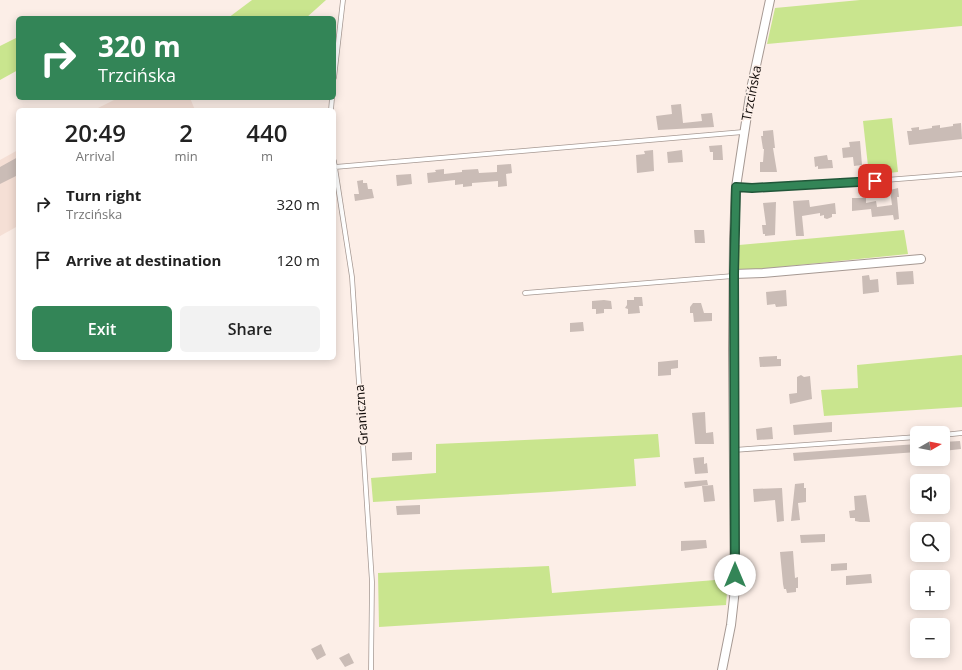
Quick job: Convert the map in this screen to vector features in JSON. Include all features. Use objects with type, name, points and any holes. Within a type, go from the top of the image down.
[{"type":"street","name":"Trzcińska","points":[[722,670],[731,625],[735,589],[734,275],[736,187],[744,132],[770,0]]},
{"type":"street","points":[[734,275],[921,259]]},
{"type":"lane","points":[[336,61],[343,0]]},
{"type":"lane","points":[[336,166],[744,132]]},
{"type":"lane","name":"Graniczna","points":[[336,173],[352,277],[372,575],[371,670]]},
{"type":"lane","points":[[736,187],[752,188],[835,184],[962,174]]},
{"type":"lane","points":[[524,293],[734,275]]},
{"type":"lane","points":[[950,434],[962,433]]},
{"type":"lane","points":[[734,450],[910,437]]},
{"type":"shaded area","points":[[114,100],[191,100],[194,108],[98,108]]},
{"type":"shaded area","points":[[16,151],[16,227],[0,236],[0,160]]},
{"type":"green space","points":[[252,0],[326,0],[308,16],[231,16]]},
{"type":"green space","points":[[860,0],[962,0],[962,26],[767,44],[775,8]]},
{"type":"green space","points":[[16,38],[16,71],[0,80],[0,46]]},
{"type":"green space","points":[[892,118],[898,172],[869,175],[863,121]]},
{"type":"green space","points":[[904,230],[908,254],[739,271],[739,245]]},
{"type":"green space","points":[[962,355],[962,407],[824,416],[821,390],[858,388],[857,365]]},
{"type":"green space","points":[[658,434],[660,457],[634,459],[636,486],[373,502],[371,478],[436,473],[436,444]]},
{"type":"green space","points":[[549,566],[552,593],[728,579],[726,605],[379,627],[378,573]]},
{"type":"building","points":[[681,104],[683,123],[702,121],[701,114],[712,113],[714,127],[658,130],[656,116],[672,114],[671,105]]},
{"type":"building","points":[[961,123],[962,139],[909,145],[907,131],[912,131],[911,128],[919,127],[919,130],[940,125],[940,128]]},
{"type":"building","points":[[773,130],[775,148],[773,148],[777,172],[760,172],[760,162],[763,162],[764,149],[761,136],[763,136],[763,131]]},
{"type":"building","points":[[860,141],[862,165],[854,166],[853,157],[843,158],[842,148],[850,147],[849,142]]},
{"type":"building","points":[[722,145],[723,160],[713,160],[713,152],[710,152],[709,146]]},
{"type":"building","points":[[653,150],[654,171],[637,173],[636,155],[645,154],[644,151]]},
{"type":"building","points":[[682,150],[683,162],[668,163],[667,152]]},
{"type":"building","points":[[827,155],[828,160],[832,160],[833,168],[818,169],[818,166],[815,167],[814,157]]},
{"type":"building","points":[[16,158],[16,176],[0,184],[0,167]]},
{"type":"building","points":[[511,164],[512,173],[506,174],[507,186],[498,187],[498,181],[472,183],[472,186],[463,187],[463,184],[455,185],[455,180],[428,183],[427,173],[436,172],[435,170],[444,169],[444,174],[462,172],[462,170],[478,169],[479,173],[497,172],[497,165]]},
{"type":"building","points":[[411,174],[412,184],[397,186],[396,175]]},
{"type":"building","points":[[363,180],[363,183],[367,183],[368,189],[372,189],[374,198],[355,201],[354,194],[359,194],[357,181]]},
{"type":"building","points":[[898,188],[899,197],[897,197],[899,219],[894,220],[893,215],[872,217],[871,209],[852,211],[852,198],[866,198],[866,203],[876,201],[877,207],[892,205],[890,190]]},
{"type":"building","points":[[809,200],[810,207],[835,203],[836,214],[832,214],[832,217],[827,219],[824,218],[824,215],[820,216],[820,213],[802,216],[804,236],[796,236],[793,201]]},
{"type":"building","points":[[776,202],[775,235],[765,236],[765,234],[763,234],[762,225],[766,225],[763,203]]},
{"type":"building","points":[[694,230],[704,230],[705,243],[695,243]]},
{"type":"building","points":[[913,271],[914,284],[897,285],[896,272]]},
{"type":"building","points":[[869,275],[870,280],[878,279],[879,292],[863,294],[862,276]]},
{"type":"building","points":[[786,290],[787,306],[776,307],[775,304],[767,305],[766,292]]},
{"type":"building","points":[[634,297],[642,297],[643,306],[639,306],[640,313],[628,314],[628,309],[625,308],[627,305],[627,300],[634,300]]},
{"type":"building","points":[[592,301],[611,301],[612,309],[604,309],[604,313],[596,314],[596,309],[592,309]]},
{"type":"building","points":[[693,303],[701,303],[704,313],[712,313],[712,321],[694,322],[693,313],[690,313],[690,307]]},
{"type":"building","points":[[583,322],[584,331],[570,332],[570,323]]},
{"type":"building","points":[[777,356],[777,359],[781,359],[781,366],[760,367],[759,357]]},
{"type":"building","points":[[678,360],[678,368],[671,369],[671,375],[658,376],[658,362]]},
{"type":"building","points":[[801,375],[804,377],[810,376],[812,399],[790,404],[789,394],[797,393],[797,377]]},
{"type":"building","points":[[705,412],[706,433],[713,432],[714,444],[695,444],[692,413]]},
{"type":"building","points":[[832,422],[832,432],[794,435],[793,425]]},
{"type":"building","points":[[772,427],[773,439],[757,440],[756,429]]},
{"type":"building","points":[[960,441],[961,449],[950,450],[950,442]]},
{"type":"building","points":[[910,445],[910,453],[794,461],[793,453]]},
{"type":"building","points":[[412,452],[412,460],[392,461],[392,453]]},
{"type":"building","points":[[704,457],[704,464],[707,463],[708,473],[695,474],[693,458]]},
{"type":"building","points":[[707,480],[708,485],[685,488],[684,482]]},
{"type":"building","points":[[804,483],[804,488],[806,488],[806,502],[798,503],[800,520],[791,521],[795,484]]},
{"type":"building","points":[[713,485],[715,501],[704,502],[702,486]]},
{"type":"building","points":[[782,488],[784,521],[777,522],[775,500],[754,502],[753,489]]},
{"type":"building","points":[[866,495],[870,522],[855,521],[855,518],[850,518],[849,511],[855,510],[854,496]]},
{"type":"building","points":[[420,505],[420,514],[397,515],[396,506]]},
{"type":"building","points":[[825,534],[825,542],[801,543],[800,535]]},
{"type":"building","points":[[706,540],[707,548],[681,551],[681,541]]},
{"type":"building","points":[[793,551],[795,578],[798,577],[798,588],[796,588],[796,592],[787,593],[783,584],[780,552]]},
{"type":"building","points":[[847,563],[847,570],[831,571],[831,564]]},
{"type":"building","points":[[871,574],[872,583],[846,585],[846,576]]},
{"type":"building","points":[[321,644],[326,655],[317,660],[311,649]]},
{"type":"building","points":[[349,653],[354,663],[345,667],[339,658]]},
{"type":"route","points":[[735,575],[733,350],[736,187],[752,188],[875,181]]}]
